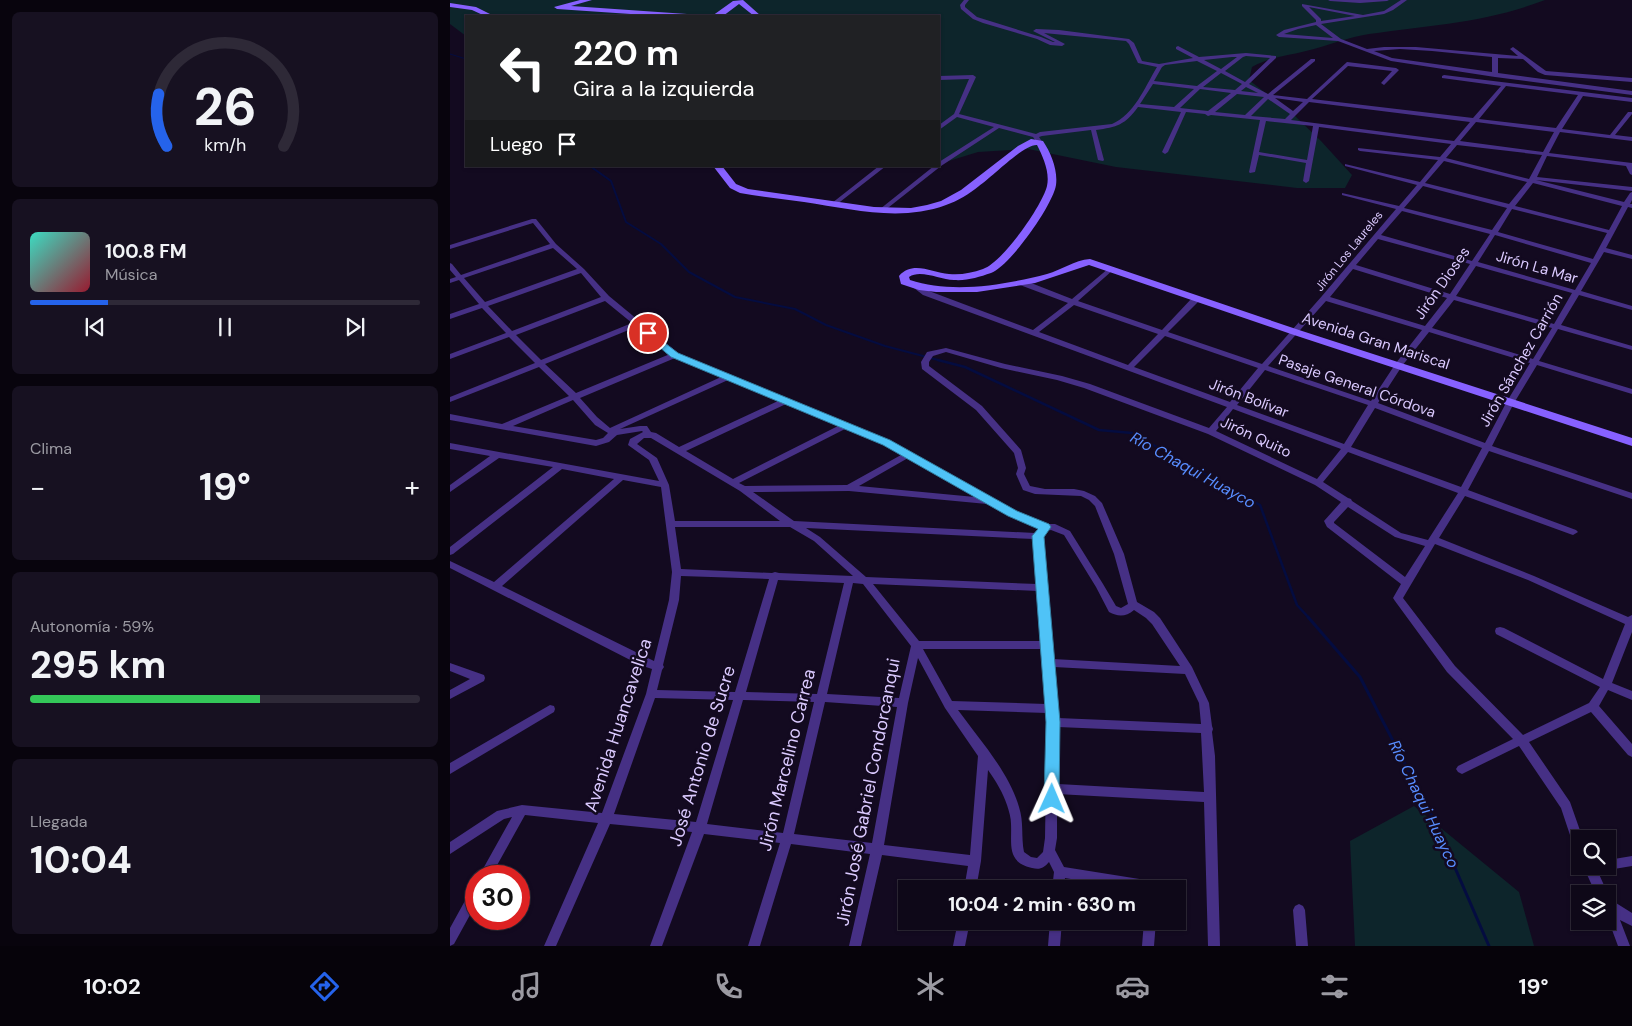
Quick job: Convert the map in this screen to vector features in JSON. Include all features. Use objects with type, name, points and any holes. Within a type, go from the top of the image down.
[{"type":"street","points":[[589,0],[557,7],[673,15]]},
{"type":"street","points":[[967,0],[962,5],[963,8],[975,18],[985,22],[1039,38],[1055,45],[1062,44],[1036,31],[1128,40],[1131,42],[1140,62],[1160,66],[1198,59],[1256,55],[1274,57],[1236,92],[1208,114]]},
{"type":"street","points":[[1330,0],[1360,2],[1387,0]]},
{"type":"street","points":[[1405,0],[1387,12],[1319,22],[1286,31],[1279,35],[1339,40],[1391,59],[1425,65],[1632,93]]},
{"type":"street","points":[[718,15],[726,12],[732,4],[739,1],[743,2],[745,6],[758,15]]},
{"type":"street","points":[[450,5],[474,8],[488,15]]},
{"type":"street","points":[[1339,40],[1319,22],[1305,5],[1362,16]]},
{"type":"street","points":[[1368,50],[1392,47],[1525,58]]},
{"type":"street","points":[[1178,48],[1268,96],[1294,114]]},
{"type":"street","points":[[1425,65],[1426,49]]},
{"type":"street","points":[[1513,49],[1545,73],[1632,80]]},
{"type":"street","points":[[1174,110],[1199,87],[1241,56]]},
{"type":"street","points":[[1495,56],[1495,75]]},
{"type":"street","points":[[1246,117],[1268,96],[1312,60]]},
{"type":"street","points":[[1286,121],[1348,64],[1396,70],[1384,83]]},
{"type":"street","points":[[718,167],[733,186],[740,190],[882,210],[933,207],[957,197],[1026,144],[1038,139],[1118,125],[1136,105],[1160,66]]},
{"type":"street","points":[[940,78],[973,77],[956,115],[940,127]]},
{"type":"street","points":[[1444,77],[1632,100]]},
{"type":"street","points":[[1151,82],[1632,139]]},
{"type":"street","name":"Jirón Los Laureles","points":[[1211,432],[1263,367],[1325,298],[1505,84]]},
{"type":"street","name":"Jirón Dioses","points":[[1318,483],[1346,449],[1399,365],[1452,297],[1511,206],[1531,180],[1558,130],[1581,94]]},
{"type":"street","points":[[1136,105],[1286,121],[1630,164],[1632,173]]},
{"type":"street","points":[[1165,152],[1184,111]]},
{"type":"street","points":[[1611,137],[1630,113]]},
{"type":"street","points":[[917,286],[905,282],[904,276],[912,271],[920,270],[947,277],[965,277],[982,273],[1002,263],[1044,203],[1051,185],[1048,160],[1038,139],[956,115]]},
{"type":"street","points":[[1252,172],[1263,119]]},
{"type":"street","points":[[1306,180],[1316,125]]},
{"type":"street","points":[[940,165],[997,127]]},
{"type":"street","points":[[1093,128],[1101,160]]},
{"type":"street","points":[[1360,149],[1443,159],[1630,206]]},
{"type":"street","points":[[1256,153],[1310,162]]},
{"type":"street","points":[[1347,165],[1611,232]]},
{"type":"street","points":[[834,204],[881,167]]},
{"type":"street","points":[[882,210],[937,167]]},
{"type":"street","points":[[1531,180],[1632,189]]},
{"type":"street","points":[[1344,194],[1494,233],[1595,262]]},
{"type":"street","name":"Jirón Sánchez Carrión","points":[[1432,541],[1464,492],[1510,403],[1611,232],[1630,206],[1632,194]]},
{"type":"street","points":[[450,247],[534,220],[554,245],[582,270],[606,298],[675,355],[846,425],[909,454],[1012,514],[1045,527],[1059,528],[1072,539],[1112,609],[1121,612],[1127,611],[1132,604]]},
{"type":"street","name":"Jirón La Mar","points":[[1376,236],[1632,308]]},
{"type":"street","points":[[450,281],[554,245]]},
{"type":"street","points":[[1602,249],[1632,257]]},
{"type":"street","name":"Avenida Gran Mariscal","points":[[917,286],[962,289],[1024,283],[1058,274],[1086,262],[1632,442]]},
{"type":"street","points":[[450,265],[540,365],[612,432],[644,428],[645,435],[678,451],[732,483],[817,539],[866,582],[916,645],[949,705],[996,772],[1013,806],[1019,855],[1024,860],[1039,864],[1050,852]]},
{"type":"street","points":[[1352,266],[1452,297],[1632,348]]},
{"type":"street","points":[[1033,333],[1111,269]]},
{"type":"street","points":[[450,317],[582,270]]},
{"type":"street","name":"Pasaje General Córdova","points":[[1024,283],[1073,302],[1373,404],[1487,447],[1632,496]]},
{"type":"street","name":"Jirón Bolívar","points":[[917,286],[926,293],[1573,532]]},
{"type":"street","points":[[450,357],[606,298]]},
{"type":"street","points":[[1325,298],[1632,392]]},
{"type":"street","points":[[1129,368],[1196,299]]},
{"type":"street","points":[[450,400],[540,365],[636,324]]},
{"type":"street","points":[[1059,378],[1004,366],[946,350],[927,358],[925,367],[979,408],[1018,452],[1022,468],[1020,474],[1026,488],[1033,492],[1075,492],[1094,498],[1099,505],[1119,554],[1132,604],[1150,614],[1156,621],[1188,670],[1204,703],[1208,729],[1214,946]]},
{"type":"street","points":[[502,427],[675,355]]},
{"type":"street","points":[[450,417],[596,443],[606,440],[612,432],[728,377]]},
{"type":"street","name":"Jirón Quito","points":[[1059,378],[1211,432],[1318,483],[1398,535],[1432,541],[1531,578],[1631,621]]},
{"type":"street","points":[[678,451],[785,400]]},
{"type":"street","points":[[732,483],[846,425]]},
{"type":"street","name":"Avenida Huancavelica","points":[[550,946],[606,819],[651,694],[674,600],[677,572],[665,485],[654,458],[632,445],[633,441],[645,435]]},
{"type":"street","points":[[450,446],[665,485]]},
{"type":"street","points":[[849,488],[909,454]]},
{"type":"street","points":[[450,489],[497,455]]},
{"type":"street","points":[[450,552],[560,466]]},
{"type":"street","points":[[495,587],[621,477]]},
{"type":"street","points":[[743,490],[849,488],[990,501]]},
{"type":"street","points":[[1348,501],[1329,521],[1330,525],[1406,583]]},
{"type":"street","points":[[671,524],[792,524],[1038,536]]},
{"type":"street","points":[[1045,527],[1038,536],[1053,722],[1050,852],[1060,872],[1059,880]]},
{"type":"street","points":[[1432,541],[1399,594],[1400,603],[1451,669],[1521,740],[1566,806],[1574,830]]},
{"type":"street","points":[[450,564],[644,662],[659,667]]},
{"type":"street","points":[[677,572],[776,575],[866,582],[1042,588]]},
{"type":"street","name":"José Antonio de Sucre","points":[[656,946],[700,828],[776,575]]},
{"type":"street","name":"Jirón Marcelino Carrea","points":[[754,946],[787,839],[849,580]]},
{"type":"street","points":[[1462,769],[1593,706],[1606,685],[1631,621]]},
{"type":"street","points":[[1500,631],[1606,685],[1632,696]]},
{"type":"street","points":[[916,645],[1048,645]]},
{"type":"street","name":"Jirón José Gabriel Condorcanqui","points":[[855,946],[877,849],[903,703],[916,645]]},
{"type":"street","points":[[1049,662],[1188,670]]},
{"type":"street","points":[[450,667],[480,678],[450,695]]},
{"type":"street","points":[[651,694],[822,698],[903,703]]},
{"type":"street","points":[[949,705],[1052,709]]},
{"type":"street","points":[[1593,706],[1632,752]]},
{"type":"street","points":[[450,768],[550,709]]},
{"type":"street","points":[[1053,722],[1208,729]]},
{"type":"street","points":[[972,880],[984,756]]},
{"type":"street","points":[[1052,789],[1210,797]]},
{"type":"street","points":[[491,865],[522,810]]},
{"type":"street","points":[[450,849],[501,816],[522,810],[700,828],[975,860]]},
{"type":"street","points":[[1616,864],[1632,861]]},
{"type":"street","points":[[1060,872],[1109,880]]},
{"type":"street","points":[[1299,910],[1302,946]]},
{"type":"street","points":[[1616,911],[1632,920]]},
{"type":"street","points":[[450,940],[465,912]]},
{"type":"street","points":[[1616,926],[1624,946]]},
{"type":"street","points":[[959,946],[962,930]]},
{"type":"street","points":[[1054,946],[1055,930]]},
{"type":"street","points":[[1148,946],[1149,930]]},
{"type":"green space","points":[[450,0],[1545,0],[1501,14],[1361,35],[1272,59],[1252,67],[1249,80],[1294,115],[1352,175],[1345,188],[1297,188],[1116,167],[1028,149],[978,152],[940,164],[940,15],[465,15],[465,35],[450,24]]},
{"type":"green space","points":[[1414,806],[1519,892],[1534,946],[1355,946],[1350,841]]},
{"type":"waterway","name":"Río Chaqui Huayco","points":[[450,54],[465,59]]},
{"type":"waterway","name":"Río Chaqui Huayco","points":[[591,167],[611,181],[626,222],[661,244],[689,272],[735,297],[795,309],[826,325],[885,346],[942,361]]},
{"type":"waterway","name":"Río Chaqui Huayco","points":[[938,360],[965,367],[1099,430],[1132,433],[1260,505],[1297,605],[1309,618]]},
{"type":"waterway","name":"Río Chaqui Huayco","points":[[1308,617],[1360,677],[1436,824],[1489,946]]},
{"type":"route","points":[[648,333],[675,355],[886,443],[909,454],[1012,514],[1024,517],[1045,527],[1038,536],[1053,722],[1052,799]]}]
